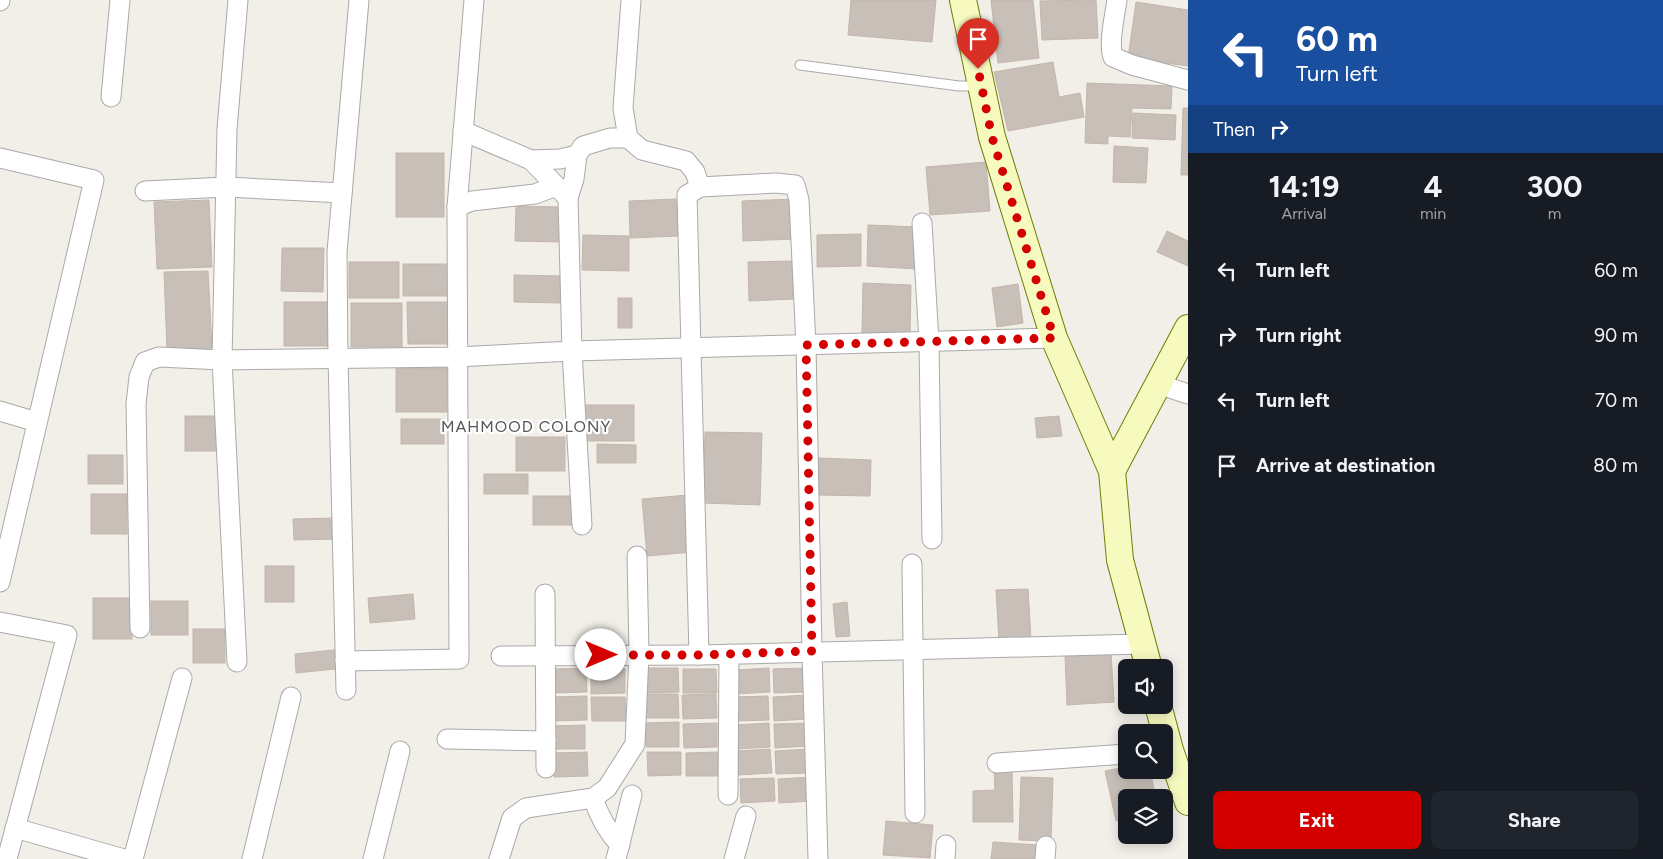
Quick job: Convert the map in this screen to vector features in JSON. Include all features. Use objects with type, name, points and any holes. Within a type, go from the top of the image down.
[{"type":"street","points":[[111,98],[120,0]]},
{"type":"street","points":[[237,662],[222,360],[227,128],[238,0]]},
{"type":"street","points":[[346,690],[338,358],[338,252],[359,0]]},
{"type":"street","points":[[345,661],[459,658],[457,207],[474,0]]},
{"type":"street","points":[[631,0],[623,108],[628,138],[642,150],[686,161],[695,172],[700,188]]},
{"type":"street","points":[[501,656],[699,655],[913,649],[1146,656],[1120,560],[1112,471],[1054,338],[992,137],[963,0]]},
{"type":"street","points":[[1117,0],[1112,35],[1111,52],[1113,57],[1132,65],[1188,80]]},
{"type":"street","points":[[463,131],[532,160],[560,160],[576,154],[583,146],[610,138],[628,138]]},
{"type":"street","points":[[457,207],[472,201],[562,192],[574,179],[576,154]]},
{"type":"street","points":[[0,158],[94,180],[0,582]]},
{"type":"street","points":[[532,160],[562,192],[582,525]]},
{"type":"street","points":[[699,655],[687,195],[700,188],[776,183],[795,185],[799,200],[806,345],[818,859]]},
{"type":"street","points":[[145,191],[226,187],[342,193]]},
{"type":"street","points":[[922,223],[929,342],[932,539]]},
{"type":"street","points":[[1112,471],[1188,328]]},
{"type":"street","points":[[140,628],[136,404],[139,377],[145,362],[159,357],[222,360],[457,357],[572,351],[1054,338]]},
{"type":"street","points":[[1158,384],[1188,394]]},
{"type":"street","points":[[0,411],[37,422]]},
{"type":"street","points":[[499,859],[512,818],[526,808],[592,798],[607,788],[635,744],[639,654],[637,556]]},
{"type":"street","points":[[912,564],[915,813]]},
{"type":"street","points":[[545,594],[546,768]]},
{"type":"street","points":[[0,622],[67,635],[7,859]]},
{"type":"street","points":[[728,795],[729,654]]},
{"type":"street","points":[[133,859],[182,678]]},
{"type":"street","points":[[252,859],[291,697]]},
{"type":"street","points":[[447,739],[546,741]]},
{"type":"street","points":[[373,859],[400,751]]},
{"type":"street","points":[[996,763],[1118,755]]},
{"type":"street","points":[[1173,766],[1188,802]]},
{"type":"street","points":[[618,852],[632,795]]},
{"type":"street","points":[[592,798],[618,852]]},
{"type":"street","points":[[734,859],[746,816]]},
{"type":"street","points":[[15,828],[124,859]]},
{"type":"lane","points":[[800,65],[959,86],[981,86]]},
{"type":"building","points":[[851,0],[936,0],[932,42],[848,35]]},
{"type":"building","points":[[991,0],[1033,0],[1039,58],[998,63]]},
{"type":"building","points":[[1096,0],[1098,38],[1042,40],[1040,1]]},
{"type":"building","points":[[1136,2],[1188,10],[1188,66],[1128,58]]},
{"type":"building","points":[[1053,62],[1059,97],[1080,93],[1084,117],[1008,131],[994,72]]},
{"type":"building","points":[[1087,83],[1172,86],[1171,109],[1132,108],[1130,137],[1108,136],[1108,144],[1085,143]]},
{"type":"building","points":[[1183,108],[1188,108],[1188,175],[1181,175]]},
{"type":"building","points":[[1133,113],[1176,115],[1175,140],[1132,138]]},
{"type":"building","points":[[1114,146],[1148,148],[1146,183],[1113,182]]},
{"type":"building","points":[[396,153],[444,153],[444,217],[396,217]]},
{"type":"building","points":[[986,162],[990,211],[930,215],[926,167]]},
{"type":"building","points":[[676,199],[678,236],[630,238],[629,201]]},
{"type":"building","points":[[796,199],[798,239],[743,241],[742,201]]},
{"type":"building","points":[[209,200],[212,267],[157,269],[154,202]]},
{"type":"building","points":[[516,206],[560,207],[560,242],[515,241]]},
{"type":"building","points":[[868,225],[918,227],[916,269],[867,266]]},
{"type":"building","points":[[1167,231],[1188,241],[1188,266],[1157,252]]},
{"type":"building","points":[[861,234],[861,266],[817,267],[817,235]]},
{"type":"building","points":[[583,235],[629,236],[629,271],[582,270]]},
{"type":"building","points":[[282,248],[324,248],[323,292],[281,291]]},
{"type":"building","points":[[792,261],[793,299],[749,301],[748,262]]},
{"type":"building","points":[[349,262],[399,262],[399,298],[349,298]]},
{"type":"building","points":[[403,264],[450,264],[450,296],[403,296]]},
{"type":"building","points":[[208,271],[212,348],[167,350],[164,272]]},
{"type":"building","points":[[514,275],[561,276],[560,303],[514,302]]},
{"type":"building","points":[[863,283],[911,285],[910,334],[862,333]]},
{"type":"building","points":[[1018,284],[1023,323],[997,327],[992,288]]},
{"type":"building","points":[[618,298],[632,298],[632,328],[618,328]]},
{"type":"building","points":[[284,302],[328,302],[328,346],[284,346]]},
{"type":"building","points":[[407,302],[453,302],[453,344],[408,344]]},
{"type":"building","points":[[351,303],[402,303],[402,347],[351,347]]},
{"type":"building","points":[[396,368],[447,368],[447,412],[396,412]]},
{"type":"building","points":[[585,405],[634,405],[634,441],[585,441]]},
{"type":"building","points":[[185,416],[223,416],[223,451],[185,451]]},
{"type":"building","points":[[1059,416],[1062,436],[1037,438],[1035,418]]},
{"type":"building","points":[[401,419],[444,419],[444,444],[401,444]]},
{"type":"building","points":[[705,432],[762,433],[760,505],[703,503]]},
{"type":"building","points":[[516,437],[565,437],[565,471],[516,471]]},
{"type":"building","points":[[597,444],[636,445],[636,463],[597,463]]},
{"type":"building","points":[[88,455],[123,455],[123,484],[88,484]]},
{"type":"building","points":[[819,458],[871,460],[870,496],[819,495]]},
{"type":"building","points":[[484,474],[528,474],[528,494],[484,494]]},
{"type":"building","points":[[91,494],[127,494],[127,534],[91,534]]},
{"type":"building","points":[[688,495],[693,552],[647,556],[642,499]]},
{"type":"building","points":[[533,496],[576,496],[576,525],[533,525]]},
{"type":"building","points":[[335,518],[336,539],[294,540],[293,519]]},
{"type":"building","points":[[265,566],[294,566],[294,602],[265,602]]},
{"type":"building","points":[[1028,589],[1031,639],[999,641],[996,590]]},
{"type":"building","points":[[413,594],[415,619],[370,623],[368,598]]},
{"type":"building","points":[[93,598],[132,598],[132,639],[93,639]]},
{"type":"building","points":[[151,601],[188,601],[188,635],[151,635]]},
{"type":"building","points":[[847,602],[850,636],[836,637],[833,604]]},
{"type":"building","points":[[193,629],[225,629],[225,663],[193,663]]},
{"type":"building","points":[[343,649],[345,668],[296,673],[295,654]]},
{"type":"building","points":[[1111,653],[1114,702],[1067,705],[1065,655]]},
{"type":"building","points":[[586,668],[587,692],[553,693],[553,669]]},
{"type":"building","points":[[645,668],[678,668],[679,692],[645,693]]},
{"type":"building","points":[[769,668],[770,692],[736,694],[735,670]]},
{"type":"building","points":[[807,668],[808,692],[774,693],[773,669]]},
{"type":"building","points":[[591,669],[625,669],[625,693],[591,694]]},
{"type":"building","points":[[683,669],[716,669],[717,693],[683,693]]},
{"type":"building","points":[[644,694],[678,694],[679,718],[645,718]]},
{"type":"building","points":[[716,694],[717,718],[683,719],[682,695]]},
{"type":"building","points":[[807,695],[808,719],[774,721],[773,697]]},
{"type":"building","points":[[587,696],[587,720],[553,721],[553,697]]},
{"type":"building","points":[[768,696],[769,720],[736,721],[734,697]]},
{"type":"building","points":[[591,697],[625,697],[626,721],[592,721]]},
{"type":"building","points":[[679,722],[679,747],[646,747],[645,723]]},
{"type":"building","points":[[717,723],[717,747],[684,748],[683,724]]},
{"type":"building","points":[[769,723],[770,747],[737,749],[735,725]]},
{"type":"building","points":[[808,723],[809,746],[775,748],[774,724]]},
{"type":"building","points":[[585,725],[585,749],[551,749],[551,726]]},
{"type":"building","points":[[770,749],[772,773],[738,775],[737,751]]},
{"type":"building","points":[[809,749],[810,773],[776,774],[775,751]]},
{"type":"building","points":[[587,752],[588,776],[554,777],[554,753]]},
{"type":"building","points":[[647,752],[681,752],[681,775],[648,776]]},
{"type":"building","points":[[719,752],[720,776],[686,776],[686,753]]},
{"type":"building","points":[[1118,769],[1118,779],[1152,779],[1154,789],[1118,789],[1118,821],[1116,821],[1105,771]]},
{"type":"building","points":[[994,770],[1012,770],[1013,822],[973,822],[973,791],[995,790]]},
{"type":"building","points":[[812,777],[813,801],[779,803],[778,779]]},
{"type":"building","points":[[1021,777],[1053,778],[1051,841],[1019,840]]},
{"type":"building","points":[[774,778],[775,801],[741,803],[740,779]]},
{"type":"building","points":[[886,821],[933,825],[930,858],[883,855]]},
{"type":"building","points":[[993,842],[1038,845],[1037,859],[991,859]]},
{"type":"district","name":"MAHMOOD COLONY","points":[[526,426]]},
{"type":"route","points":[[601,655],[699,655],[812,651],[806,345],[1054,338],[992,137],[978,69]]}]
